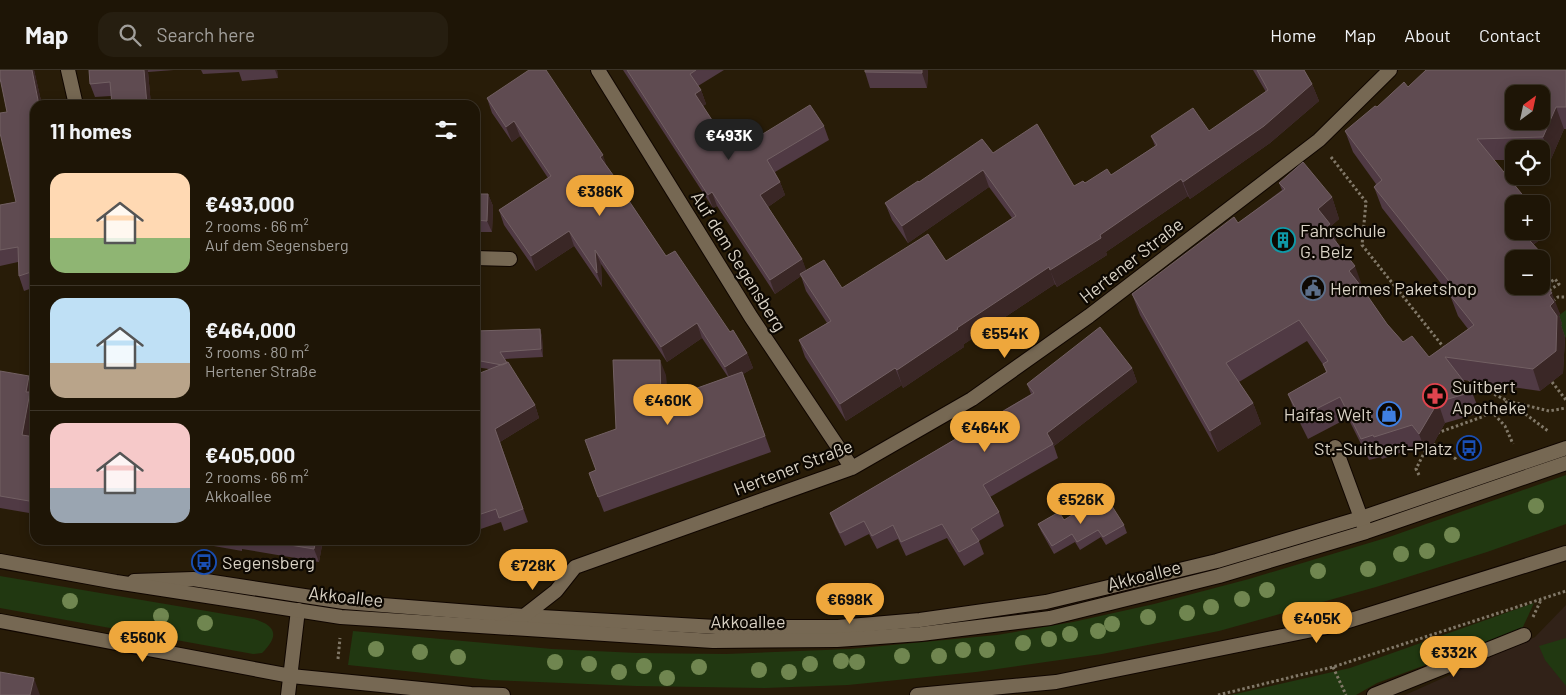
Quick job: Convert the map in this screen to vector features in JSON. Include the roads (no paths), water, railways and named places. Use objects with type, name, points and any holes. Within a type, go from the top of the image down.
[{"type":"main road","points":[[68,70],[75,100]]},
{"type":"main road","name":"Auf dem Segensberg","points":[[598,70],[751,317],[852,468]]},
{"type":"main road","name":"Hertener Straße","points":[[500,627],[524,616],[556,591],[575,566],[852,468],[972,399],[1089,316],[1319,140],[1390,70]]},
{"type":"main road","points":[[480,258],[510,259]]},
{"type":"main road","points":[[1335,447],[1366,532]]},
{"type":"main road","points":[[116,582],[194,579],[344,602],[524,616],[716,627],[838,626],[920,620],[1046,602],[1217,561],[1361,518],[1566,448]]},
{"type":"main road","name":"Akkoallee","points":[[0,561],[116,582],[341,617],[713,640],[836,640],[921,634],[1050,618],[1219,576],[1366,532],[1566,463]]},
{"type":"main road","points":[[917,695],[1056,682],[1332,626],[1566,553]]},
{"type":"main road","points":[[288,695],[298,610]]},
{"type":"main road","points":[[0,621],[291,676],[471,694],[503,695]]},
{"type":"main road","points":[[1374,695],[1524,635]]},
{"type":"place","name":"Fahrschule G. Belz","points":[[1283,240]]},
{"type":"place","name":"Hermes Paketshop","points":[[1313,288]]},
{"type":"place","name":"Suitbert Apotheke","points":[[1435,396]]},
{"type":"place","name":"Haifas Welt","points":[[1389,414]]},
{"type":"place","name":"St.-Suitbert-Platz","points":[[1469,448]]},
{"type":"place","name":"Segensberg","points":[[204,562]]}]
